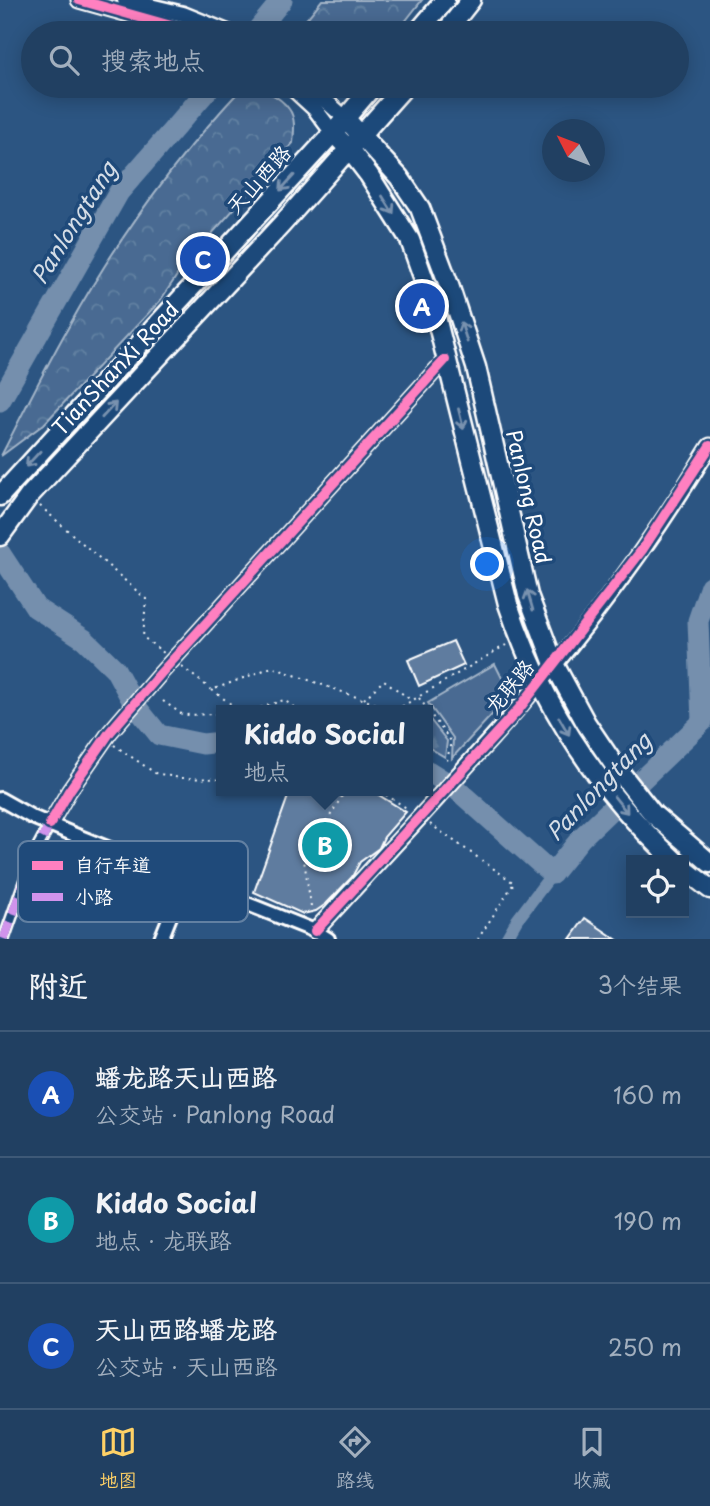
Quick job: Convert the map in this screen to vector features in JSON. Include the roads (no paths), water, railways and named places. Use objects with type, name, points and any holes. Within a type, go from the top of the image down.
[{"type":"main road","points":[[427,21],[445,0]]},
{"type":"main road","points":[[454,21],[471,0]]},
{"type":"main road","name":"天山西路","points":[[3,492],[362,98]]},
{"type":"main road","name":"TianShanXi Road","points":[[0,536],[29,496],[394,98]]},
{"type":"main road","name":"Panlong Road","points":[[345,118],[399,177],[420,208],[475,366],[528,595],[554,664],[586,723],[615,766],[653,814],[710,863]]},
{"type":"main road","name":"Panlong Road","points":[[333,133],[369,175],[410,240],[433,305],[508,604],[519,637],[564,728],[602,782],[640,829],[669,855]]},
{"type":"main road","points":[[689,873],[710,889]]},
{"type":"street","points":[[79,0],[153,21]]},
{"type":"street","points":[[125,0],[201,21]]},
{"type":"street","points":[[303,98],[333,133]]},
{"type":"street","points":[[322,98],[345,118]]},
{"type":"street","points":[[41,841],[108,735],[445,360]]},
{"type":"street","name":"龙联路","points":[[321,935],[419,817],[518,710],[642,550],[710,446]]},
{"type":"street","points":[[0,799],[92,841]]},
{"type":"street","points":[[4,939],[18,899]]},
{"type":"street","points":[[248,905],[321,935]]},
{"type":"street","points":[[161,939],[168,922]]},
{"type":"waterway","name":"Panlongtang","points":[[265,21],[282,0]]},
{"type":"waterway","name":"Panlongtang","points":[[0,401],[119,192],[201,98]]},
{"type":"waterway","name":"Panlongtang","points":[[0,553],[36,608],[84,639],[115,669],[134,704],[159,735],[203,744],[216,743]]},
{"type":"waterway","name":"Panlongtang","points":[[433,774],[455,788],[552,874],[581,838],[702,722],[698,621],[710,586]]},
{"type":"waterway","points":[[506,939],[552,874]]},
{"type":"place","name":"天山西路蟠龙路","points":[[203,259]]},
{"type":"place","name":"蟠龙路天山西路","points":[[422,306]]},
{"type":"place","name":"Kiddo Social","points":[[325,845]]}]
